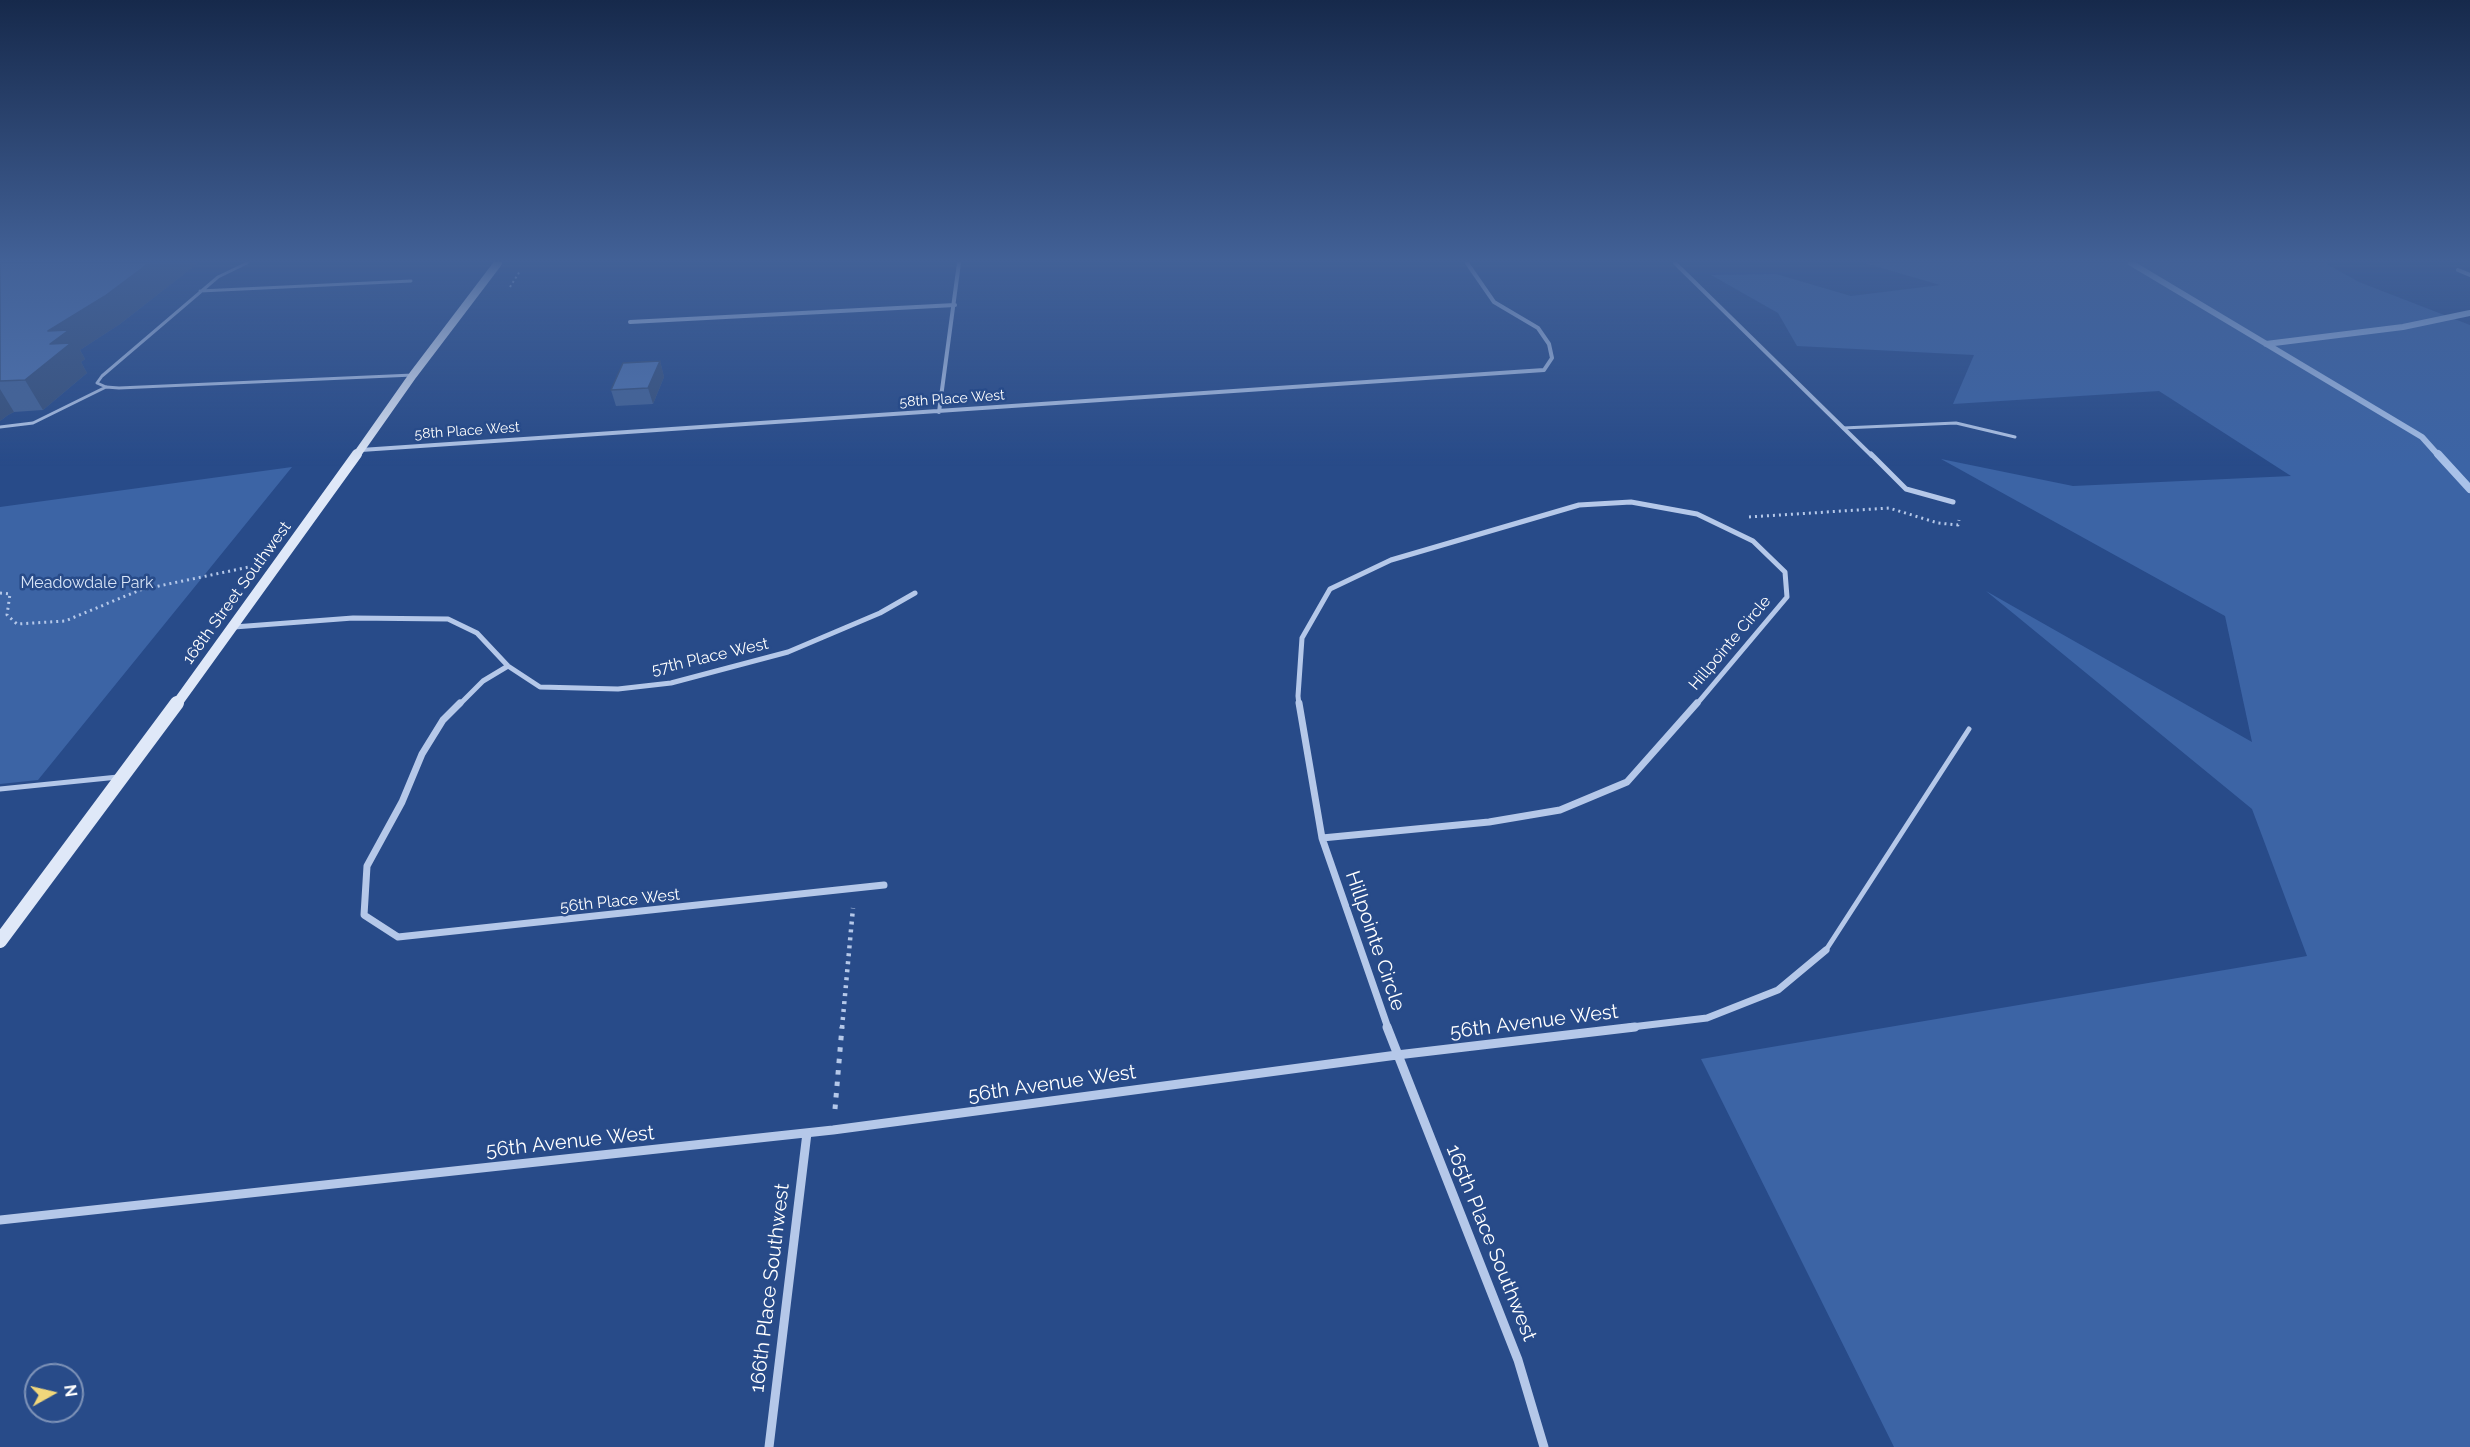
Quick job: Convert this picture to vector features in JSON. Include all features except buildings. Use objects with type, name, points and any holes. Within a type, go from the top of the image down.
[{"type":"main road","name":"168th Street Southwest","points":[[0,941],[234,627],[447,331]]},
{"type":"street","points":[[939,412],[951,331]]},
{"type":"street","name":"58th Place West","points":[[361,450],[1523,374],[1544,369],[1552,358],[1549,344],[1540,331]]},
{"type":"street","points":[[1744,331],[1906,489],[1953,502]]},
{"type":"street","name":"Hillpointe Circle","points":[[1322,838],[1489,822],[1560,810],[1627,782],[1731,665],[1787,597],[1785,572],[1753,541],[1696,514],[1630,502],[1579,505],[1391,560],[1330,589],[1302,638],[1298,696],[1322,838],[1397,1055]]},
{"type":"street","name":"57th Place West","points":[[234,627],[353,618],[448,620],[477,633],[508,666],[540,687],[618,689],[671,683],[788,652],[880,613],[915,593]]},
{"type":"street","name":"56th Place West","points":[[508,666],[483,681],[443,720],[423,754],[402,802],[367,866],[364,915],[398,937],[884,885]]},
{"type":"street","name":"56th Avenue West","points":[[0,1220],[833,1130],[1397,1055],[1707,1018],[1778,990],[1826,950]]},
{"type":"street","name":"165th Place Southwest","points":[[1397,1055],[1518,1360],[1544,1447]]},
{"type":"street","name":"166th Place Southwest","points":[[769,1447],[807,1133]]},
{"type":"lane","points":[[106,387],[98,383],[102,376],[154,331]]},
{"type":"lane","points":[[0,427],[33,423],[106,387],[413,375]]},
{"type":"lane","points":[[1843,428],[1956,423],[2015,437]]},
{"type":"lane","name":"56th Avenue West","points":[[1826,950],[1970,729]]},
{"type":"lane","points":[[0,789],[123,777]]},
{"type":"path","points":[[1718,524],[1733,518],[1889,508],[1926,521],[1958,525],[1953,502]]},
{"type":"path","points":[[0,592],[10,594],[7,615],[16,624],[65,621],[140,590],[282,560]]},
{"type":"path","points":[[833,1130],[855,889]]},
{"type":"green space","points":[[1788,331],[2470,331],[2470,1447],[1894,1447],[1701,1059],[2307,956],[2252,809],[1986,591],[2252,742],[2225,616],[1941,459],[2073,486],[2291,476],[2159,391],[1953,404],[1974,355],[1797,346]]},
{"type":"green space","name":"Meadowdale Park","points":[[292,467],[38,780],[0,784],[0,507]]},
{"type":"waterway","points":[[2244,331],[2266,344]]},
{"type":"waterway","points":[[2266,344],[2375,331]]},
{"type":"waterway","points":[[2266,344],[2422,437],[2439,456]]},
{"type":"waterway","points":[[2438,454],[2470,489]]}]
